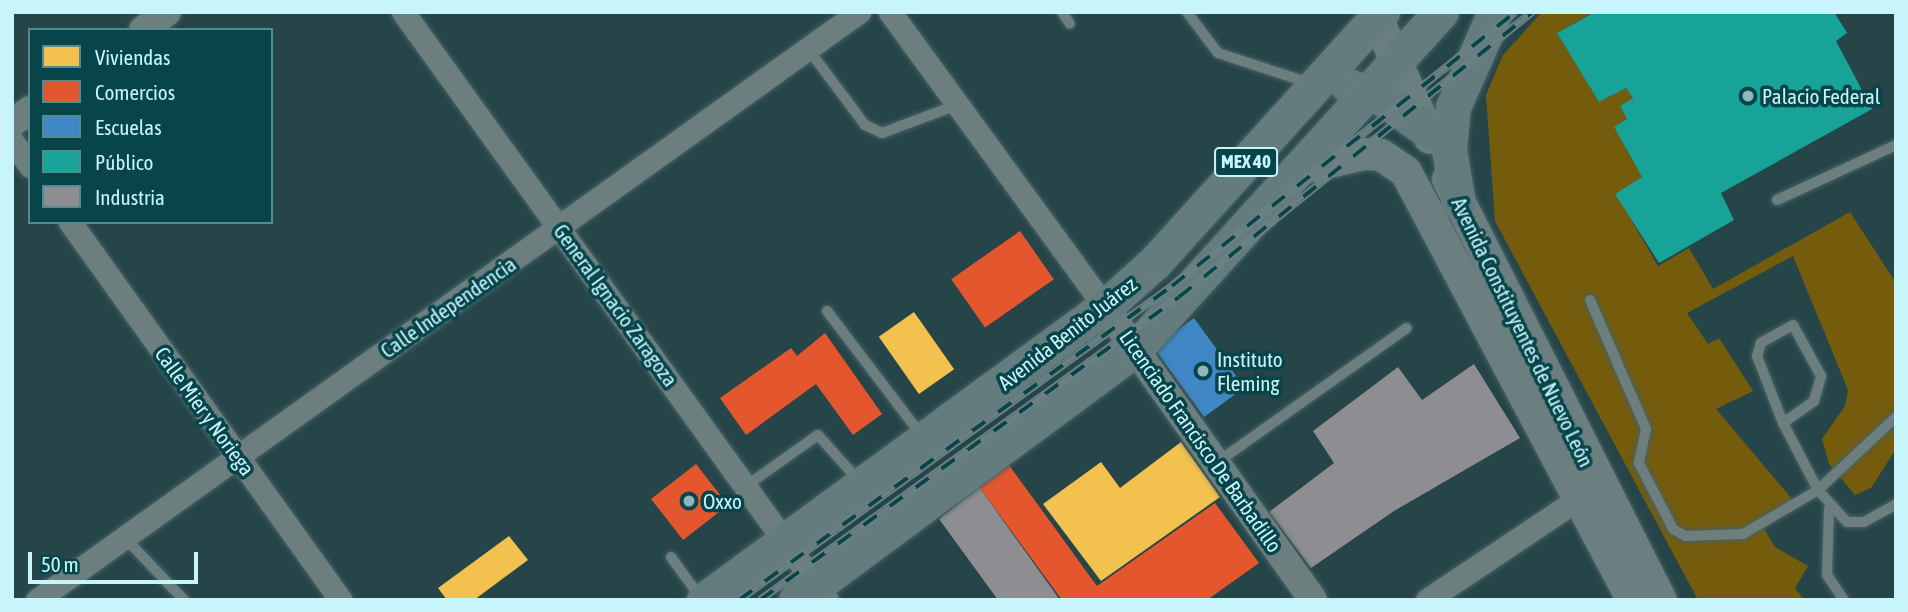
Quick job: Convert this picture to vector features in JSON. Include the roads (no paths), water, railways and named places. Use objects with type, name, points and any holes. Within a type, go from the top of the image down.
[{"type":"main road","name":"MEX 40","points":[[813,595],[1136,348],[1441,12]]},
{"type":"main road","points":[[1458,202],[1450,160],[1453,107],[1495,12]]},
{"type":"main road","name":"Avenida Benito Juárez","points":[[703,600],[863,486],[1105,307],[1317,85],[1378,14]]},
{"type":"main road","name":"Avenida Constituyentes de Nuevo León","points":[[1378,14],[1633,600]]},
{"type":"main road","points":[[1317,85],[1370,92],[1427,130]]},
{"type":"main road","name":"Avenida Constituyentes de Nuevo León","points":[[1296,170],[1364,154],[1381,155],[1406,172],[1587,493],[1661,600]]},
{"type":"street","points":[[146,28],[167,12]]},
{"type":"street","name":"General Ignacio Zaragoza","points":[[403,12],[786,542],[813,595]]},
{"type":"street","name":"Calle Independencia","points":[[37,600],[236,454],[561,229],[859,12]]},
{"type":"street","name":"Licenciado Francisco De Barbadillo","points":[[890,12],[1219,461],[1313,600]]},
{"type":"street","points":[[12,123],[28,111]]},
{"type":"street","points":[[12,141],[28,163]]},
{"type":"street","name":"Calle Mier y Noriega","points":[[71,224],[341,600]]},
{"type":"street","points":[[1427,600],[1587,493]]},
{"type":"lane","points":[[1062,12],[1070,24]]},
{"type":"lane","points":[[1187,12],[1219,53],[1317,85]]},
{"type":"lane","points":[[808,49],[865,125],[882,133],[957,105]]},
{"type":"lane","points":[[1777,200],[1896,145]]},
{"type":"lane","points":[[1590,300],[1646,429],[1639,463],[1673,529],[1706,540],[1744,534],[1818,490],[1896,417]]},
{"type":"lane","points":[[827,311],[926,440]]},
{"type":"lane","points":[[1783,423],[1814,401],[1821,376],[1793,325],[1757,348],[1783,423],[1818,490],[1829,509],[1847,522],[1864,522],[1896,504]]},
{"type":"lane","points":[[1219,461],[1407,328]]},
{"type":"lane","points":[[746,486],[818,435],[863,486]]},
{"type":"lane","points":[[1829,509],[1827,575],[1844,600]]},
{"type":"lane","points":[[124,537],[184,600]]},
{"type":"lane","points":[[671,557],[703,600]]},
{"type":"railway","points":[[739,600],[1172,286],[1515,12]]},
{"type":"railway","points":[[760,600],[1179,297],[1532,12]]},
{"type":"place","name":"Palacio Federal","points":[[1748,96]]},
{"type":"place","name":"Instituto Fleming","points":[[1203,371]]},
{"type":"place","name":"Oxxo","points":[[689,501]]}]
